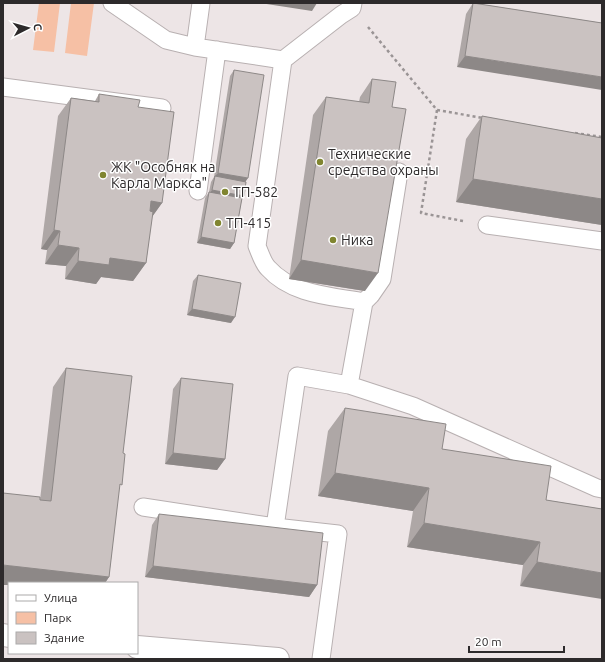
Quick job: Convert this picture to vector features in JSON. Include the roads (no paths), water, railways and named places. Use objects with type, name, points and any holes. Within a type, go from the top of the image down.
[{"type":"street","points":[[138,647],[278,659]]},
{"type":"lane","points":[[112,3],[166,40],[195,47],[282,60]]},
{"type":"lane","points":[[195,47],[201,3]]},
{"type":"lane","points":[[353,5],[282,60],[257,246],[267,268],[285,283],[302,290],[364,302]]},
{"type":"lane","points":[[198,191],[217,50]]},
{"type":"lane","points":[[3,87],[162,108]]},
{"type":"lane","points":[[349,385],[364,302],[372,295],[382,279],[399,172]]},
{"type":"lane","points":[[487,225],[602,241]]},
{"type":"lane","points":[[275,527],[297,376],[349,385],[413,406],[596,488],[602,489]]},
{"type":"lane","points":[[143,507],[275,527],[338,534],[321,659]]},
{"type":"place","name":"Технические средства охраны","points":[[320,162]]},
{"type":"place","name":"ЖК \"Особняк на Карла Маркса\"","points":[[103,175]]},
{"type":"place","name":"ТП-582","points":[[225,192]]},
{"type":"place","name":"ТП-415","points":[[218,223]]},
{"type":"place","name":"Ника","points":[[333,240]]}]
